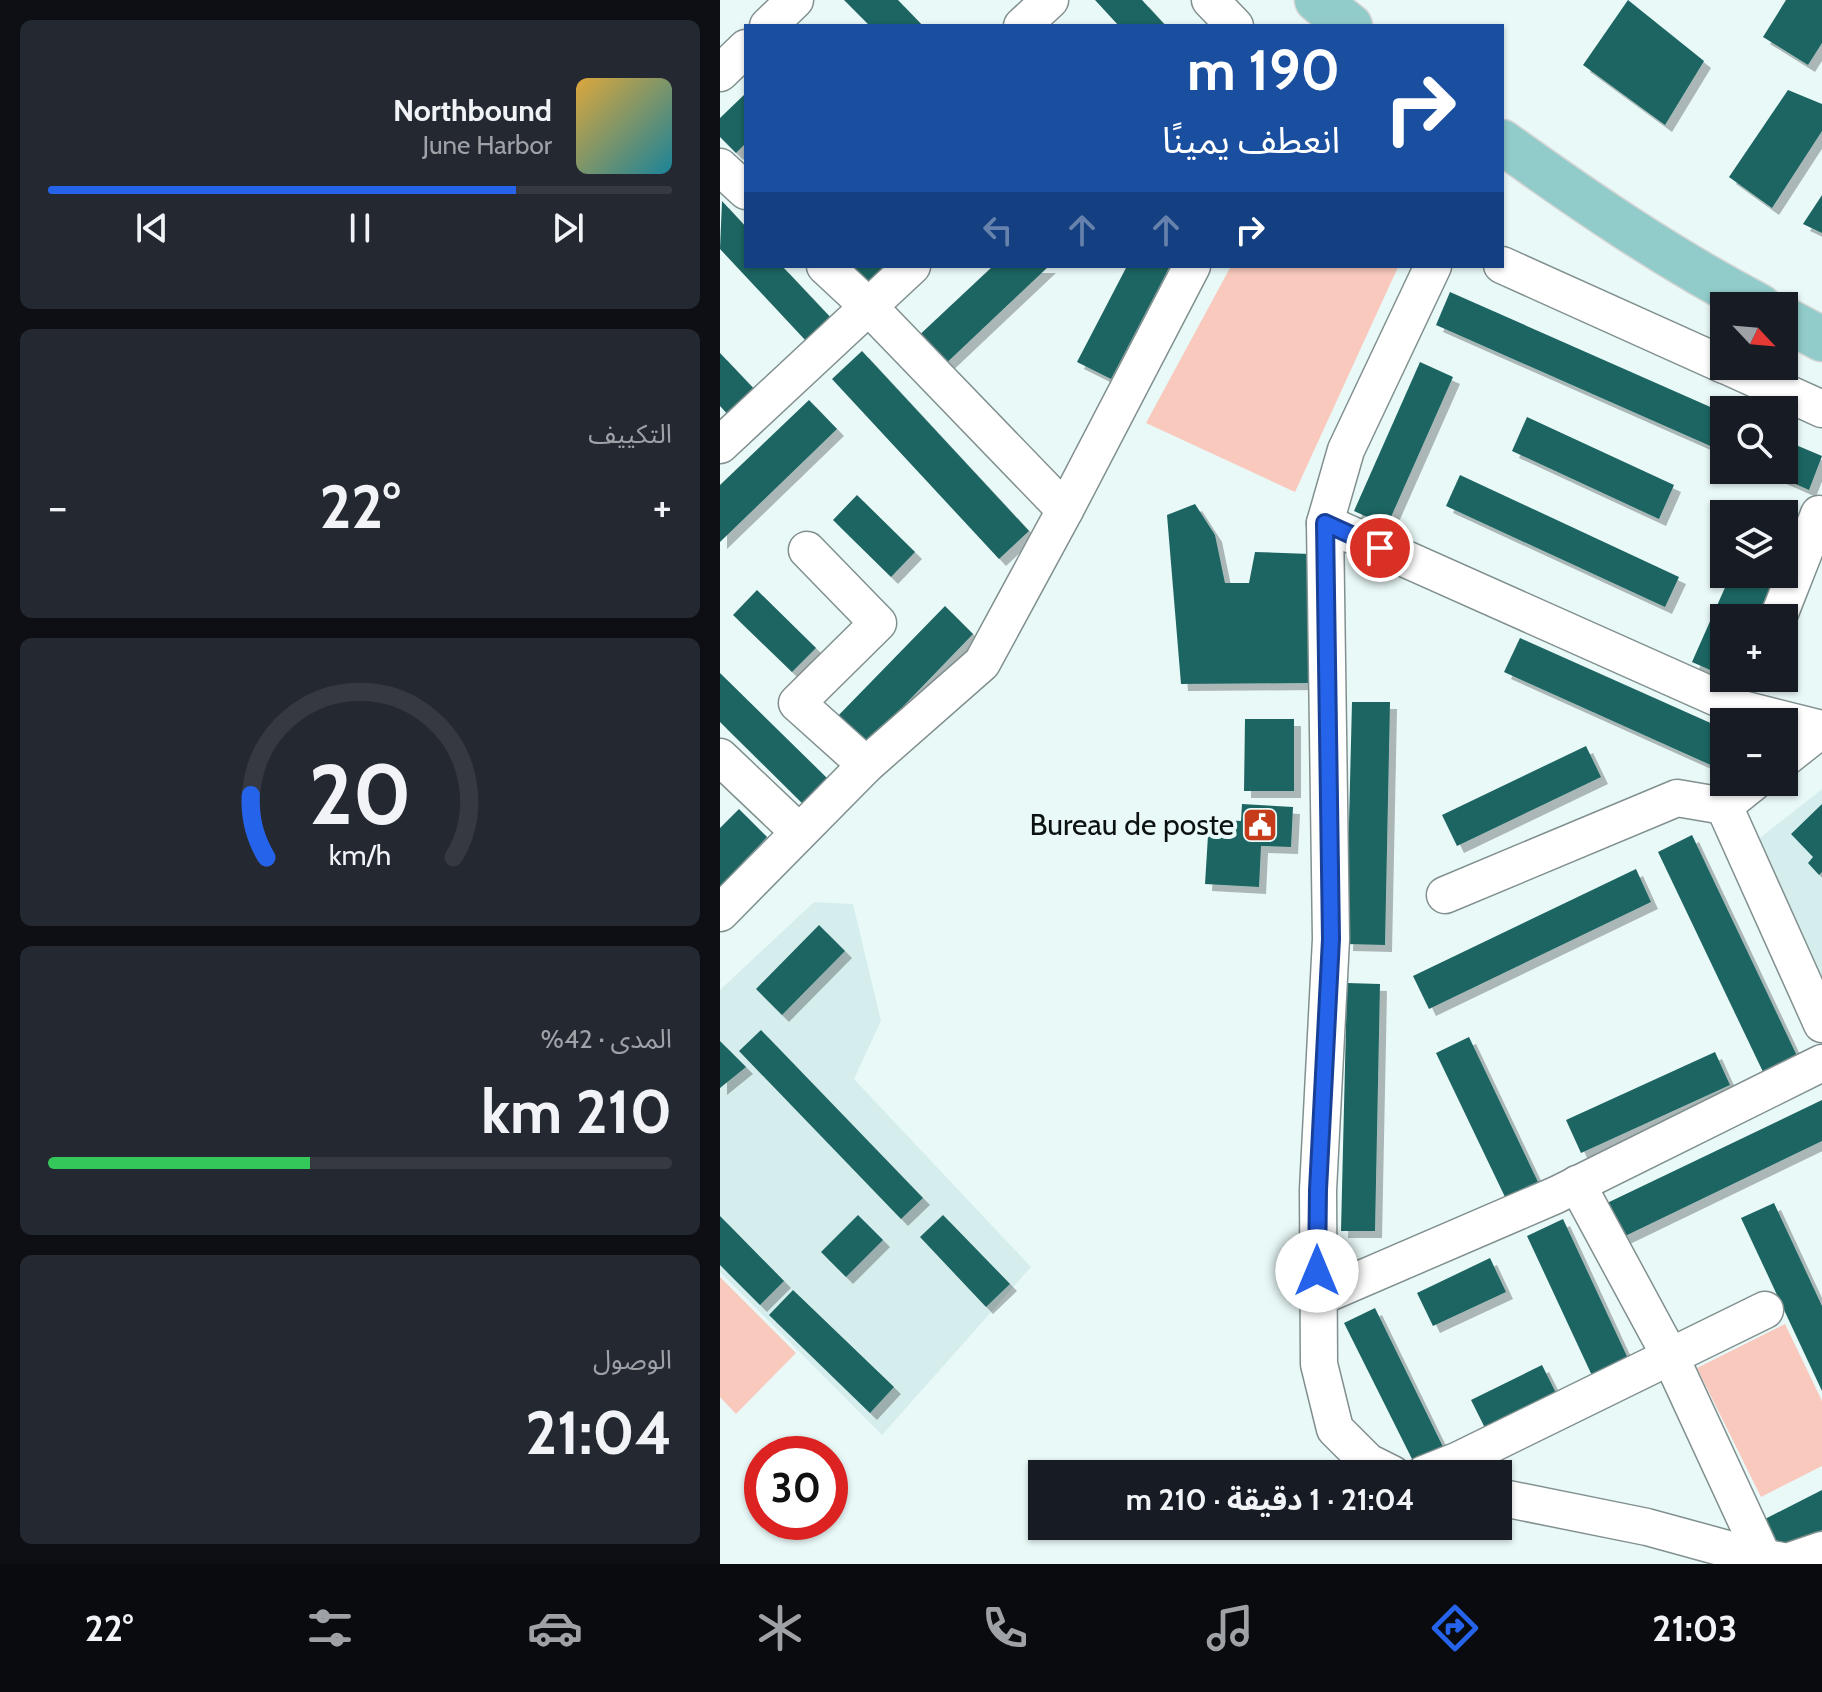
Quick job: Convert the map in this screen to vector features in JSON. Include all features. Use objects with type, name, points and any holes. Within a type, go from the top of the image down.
[{"type":"main road","points":[[1317,0],[1347,24]]},
{"type":"main road","points":[[1504,143],[1561,184],[1731,292]]},
{"type":"main road","points":[[1798,326],[1822,339]]},
{"type":"street","points":[[770,24],[795,0]]},
{"type":"street","points":[[1024,24],[1050,0]]},
{"type":"street","points":[[1210,0],[1233,24]]},
{"type":"street","points":[[720,73],[744,50]]},
{"type":"street","points":[[720,167],[744,189]]},
{"type":"street","points":[[1504,266],[1710,358]]},
{"type":"street","points":[[827,268],[869,307],[1065,510]]},
{"type":"street","points":[[720,445],[910,268]]},
{"type":"street","points":[[720,913],[866,765],[982,663],[1191,268]]},
{"type":"street","points":[[1366,1460],[1335,1429],[1319,1364],[1318,1190],[1331,939],[1325,523],[1346,450],[1432,268]]},
{"type":"street","points":[[1758,380],[1822,409]]},
{"type":"street","points":[[1784,604],[1821,513]]},
{"type":"street","points":[[1325,523],[1748,693],[1822,729],[1798,748]]},
{"type":"street","points":[[807,550],[878,623],[797,703],[866,765]]},
{"type":"street","points":[[720,757],[799,832]]},
{"type":"street","points":[[1445,895],[1677,798],[1724,806],[1736,796]]},
{"type":"street","points":[[1724,806],[1822,1024]]},
{"type":"street","points":[[1317,1298],[1577,1184],[1822,1063]]},
{"type":"street","points":[[1577,1184],[1780,1561]]},
{"type":"street","points":[[1459,1460],[1765,1310]]},
{"type":"street","points":[[1512,1500],[1647,1527],[1780,1561],[1822,1550]]},
{"type":"shaded area","points":[[1230,268],[1398,268],[1295,492],[1146,423]]},
{"type":"shaded area","points":[[1822,789],[1822,981],[1756,841]]},
{"type":"shaded area","points":[[814,902],[853,904],[881,1021],[854,1079],[1031,1267],[882,1435],[720,1272],[720,990]]},
{"type":"shaded area","points":[[720,1277],[796,1353],[736,1414],[720,1397]]},
{"type":"shaded area","points":[[1785,1324],[1822,1401],[1822,1466],[1761,1497],[1697,1368]]},
{"type":"building","points":[[844,0],[898,0],[921,24],[868,24]]},
{"type":"building","points":[[1095,0],[1142,0],[1164,24],[1117,24]]},
{"type":"building","points":[[1628,0],[1704,61],[1665,125],[1583,65]]},
{"type":"building","points":[[1786,0],[1822,0],[1822,43],[1808,65],[1763,37]]},
{"type":"building","points":[[1788,90],[1822,104],[1822,131],[1772,208],[1729,177]]},
{"type":"building","points":[[744,95],[744,145],[736,153],[720,137],[720,118]]},
{"type":"building","points":[[1822,195],[1822,233],[1803,224]]},
{"type":"building","points":[[722,201],[744,225],[744,268],[784,268],[832,319],[807,342],[720,249]]},
{"type":"building","points":[[845,268],[882,268],[862,287]]},
{"type":"building","points":[[991,268],[1047,268],[939,370],[913,341]]},
{"type":"building","points":[[1126,268],[1169,268],[1111,379],[1077,362]]},
{"type":"building","points":[[1450,292],[1710,407],[1710,446],[1436,325]]},
{"type":"building","points":[[862,351],[1029,531],[999,559],[832,379]]},
{"type":"building","points":[[720,353],[757,392],[730,417],[720,406]]},
{"type":"building","points":[[1420,362],[1453,377],[1387,526],[1354,511]]},
{"type":"building","points":[[809,400],[837,429],[720,542],[720,485]]},
{"type":"building","points":[[1527,417],[1674,485],[1659,519],[1512,451]]},
{"type":"building","points":[[1798,446],[1822,456],[1809,490],[1796,484],[1798,484]]},
{"type":"building","points":[[1460,475],[1679,577],[1665,607],[1446,506]]},
{"type":"building","points":[[857,495],[915,552],[891,577],[833,520]]},
{"type":"building","points":[[1195,504],[1215,535],[1225,583],[1249,583],[1255,552],[1311,554],[1311,683],[1181,684],[1167,515]]},
{"type":"building","points":[[1725,588],[1770,588],[1763,604],[1718,604]]},
{"type":"building","points":[[757,590],[816,648],[792,672],[733,615]]},
{"type":"building","points":[[945,606],[973,634],[862,749],[833,721]]},
{"type":"building","points":[[1710,621],[1710,670],[1692,662]]},
{"type":"building","points":[[1520,638],[1710,723],[1710,765],[1504,672]]},
{"type":"building","points":[[720,673],[831,782],[806,807],[720,722]]},
{"type":"building","points":[[1352,702],[1390,702],[1385,945],[1346,944]]},
{"type":"building","points":[[1245,719],[1294,719],[1294,791],[1244,791]]},
{"type":"building","points":[[1586,746],[1601,777],[1457,846],[1442,815]]},
{"type":"building","points":[[1242,804],[1293,807],[1291,847],[1261,846],[1259,887],[1205,884],[1209,819],[1241,821]]},
{"type":"building","points":[[1822,804],[1822,872],[1819,875],[1808,863],[1813,857],[1791,834]]},
{"type":"building","points":[[739,809],[767,837],[720,886],[720,828]]},
{"type":"building","points":[[1692,835],[1798,1058],[1764,1074],[1658,852]]},
{"type":"building","points":[[1636,869],[1651,902],[1429,1009],[1413,976]]},
{"type":"building","points":[[819,925],[845,951],[782,1015],[756,989]]},
{"type":"building","points":[[1347,983],[1380,984],[1375,1231],[1341,1231]]},
{"type":"building","points":[[761,1030],[923,1198],[901,1219],[739,1051]]},
{"type":"building","points":[[1469,1037],[1538,1182],[1505,1197],[1436,1053]]},
{"type":"building","points":[[720,1041],[746,1067],[720,1088]]},
{"type":"building","points":[[1715,1052],[1730,1085],[1581,1153],[1566,1120]]},
{"type":"building","points":[[1822,1100],[1822,1141],[1621,1238],[1605,1204]]},
{"type":"building","points":[[1774,1203],[1822,1306],[1822,1391],[1741,1218]]},
{"type":"building","points":[[858,1215],[883,1240],[846,1277],[821,1252]]},
{"type":"building","points":[[943,1215],[1010,1284],[986,1307],[920,1237]]},
{"type":"building","points":[[720,1216],[784,1281],[760,1305],[720,1265]]},
{"type":"building","points":[[1563,1219],[1631,1365],[1595,1382],[1527,1236]]},
{"type":"building","points":[[1490,1258],[1506,1292],[1433,1326],[1417,1293]]},
{"type":"building","points":[[793,1290],[894,1387],[870,1413],[769,1315]]},
{"type":"building","points":[[1375,1308],[1447,1455],[1436,1460],[1412,1460],[1344,1323]]},
{"type":"building","points":[[1542,1365],[1558,1397],[1487,1432],[1471,1400]]},
{"type":"building","points":[[1822,1490],[1822,1530],[1778,1551],[1763,1520]]},
{"type":"place","name":"Bureau de poste","points":[[1260,825]]},
{"type":"route","points":[[1317,1271],[1318,1190],[1331,939],[1325,523],[1380,548]]}]
